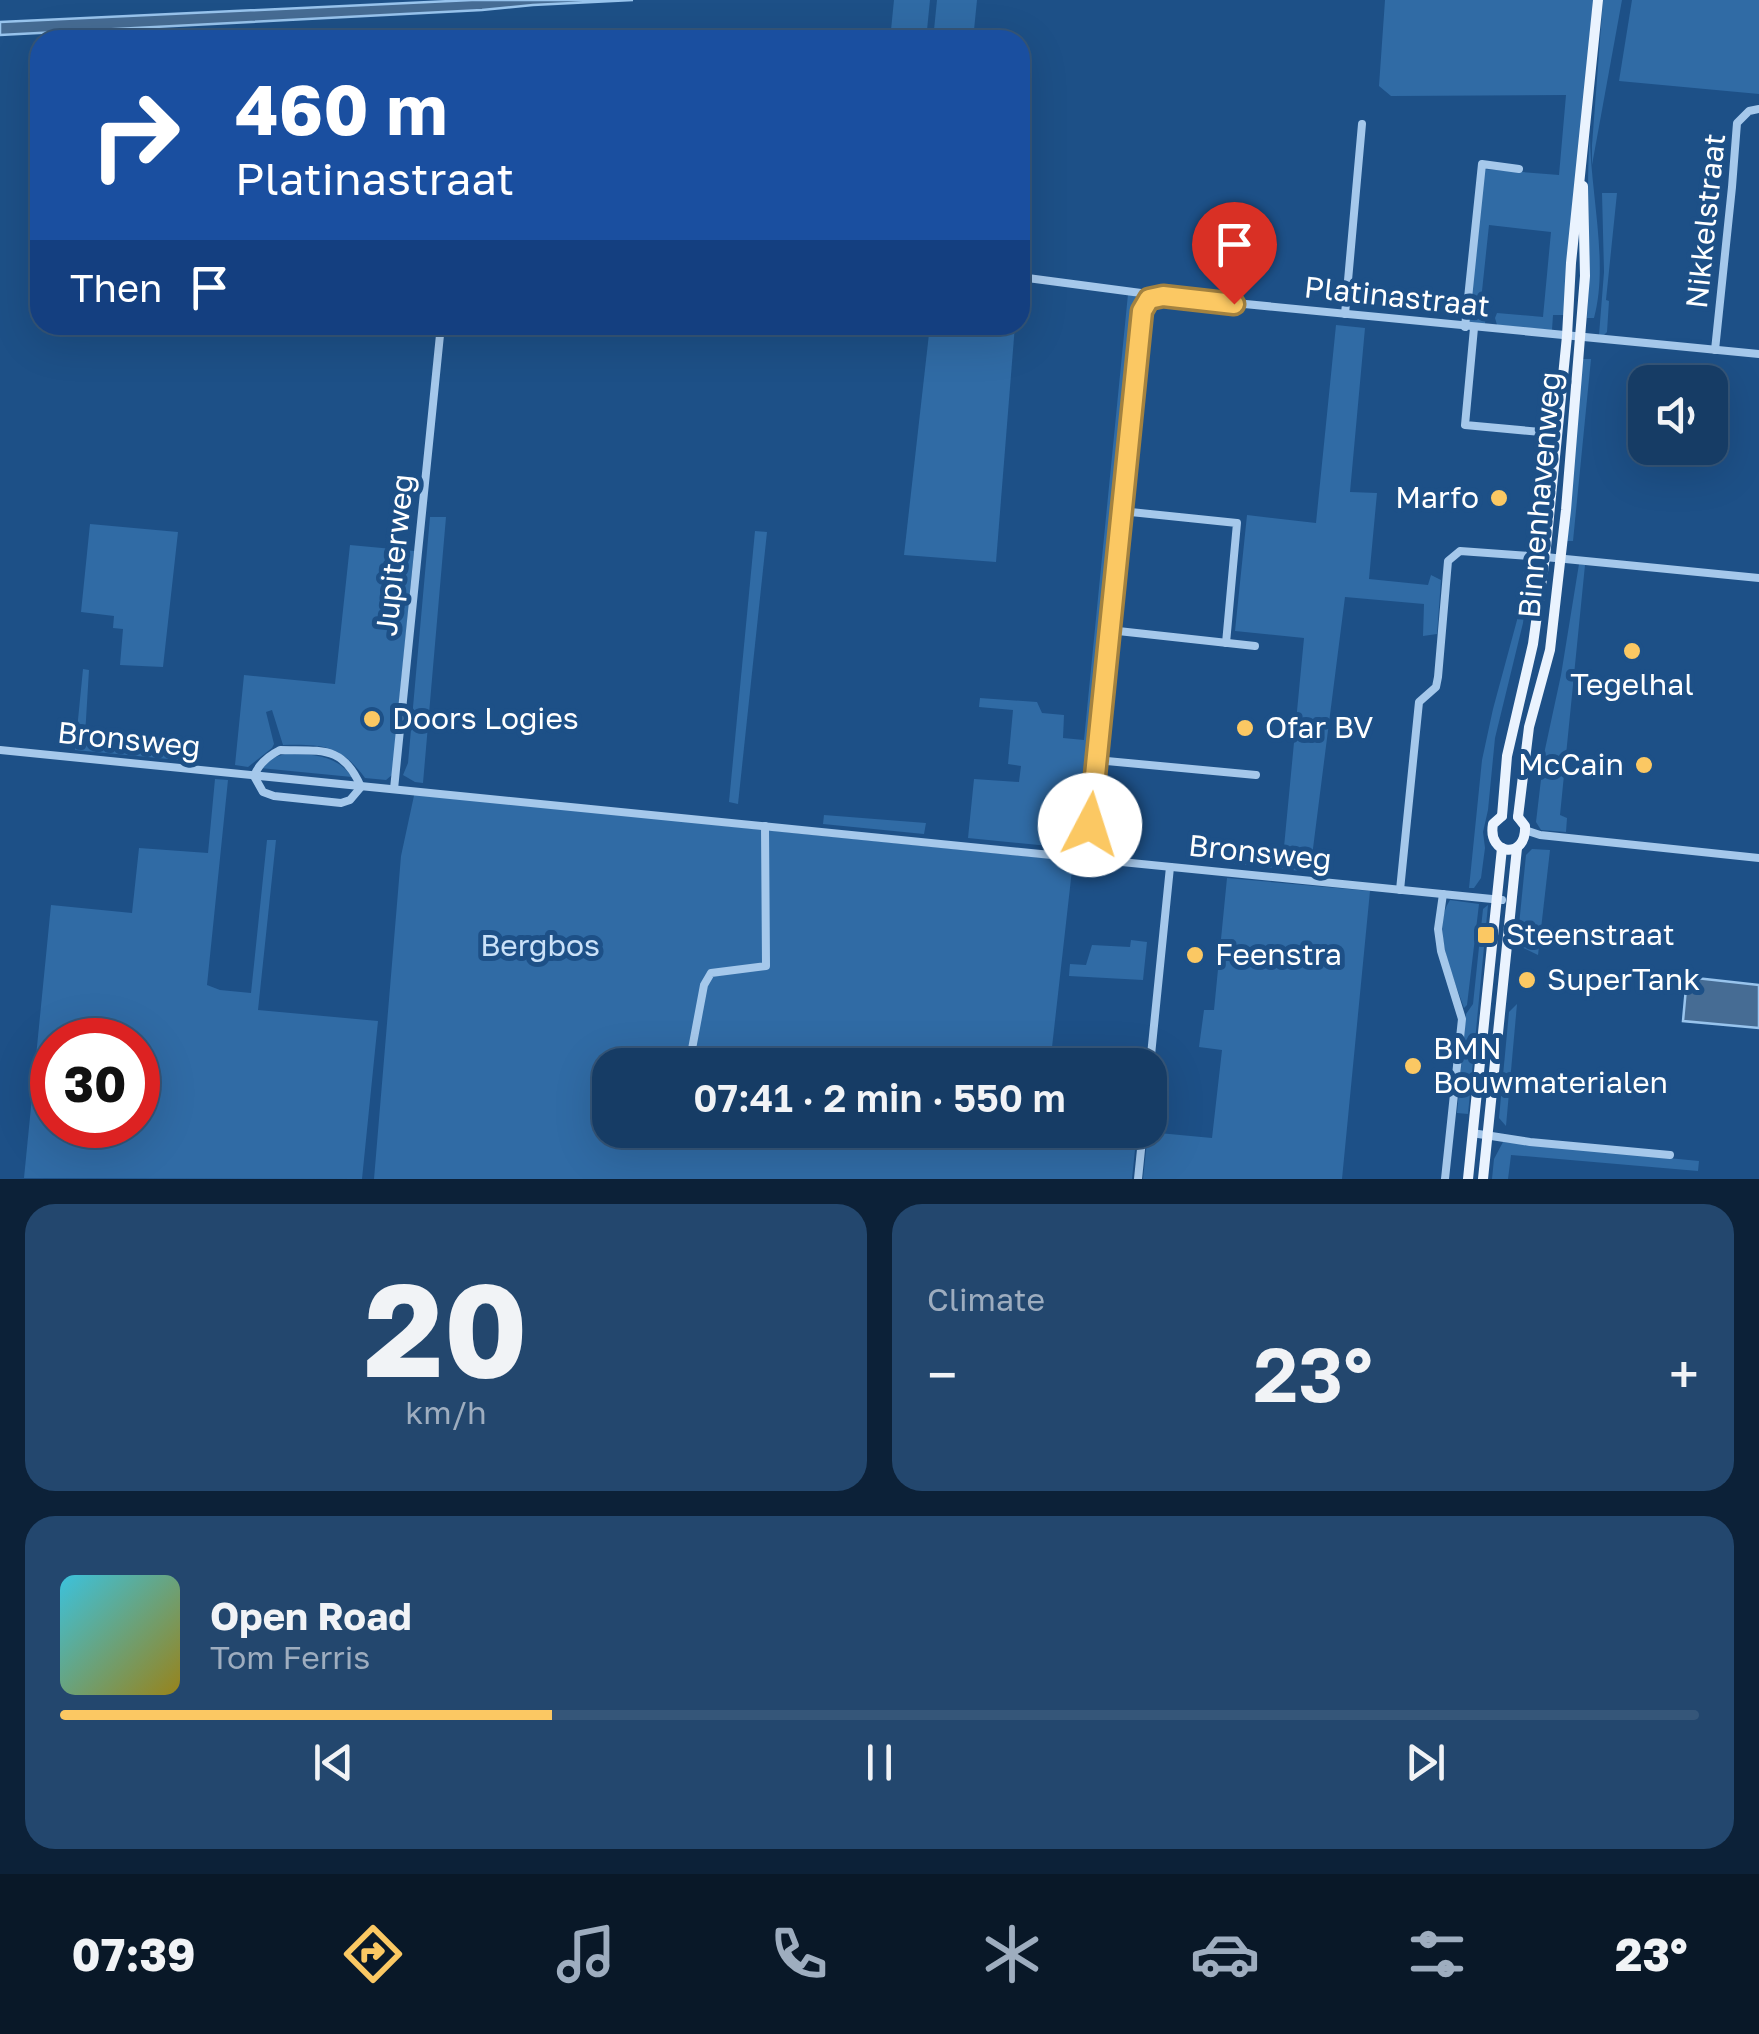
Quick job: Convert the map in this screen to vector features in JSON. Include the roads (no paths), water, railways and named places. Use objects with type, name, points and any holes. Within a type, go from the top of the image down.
[{"type":"main road","name":"Binnenhavenweg","points":[[1502,816],[1507,756],[1534,644],[1545,557],[1598,0]]},
{"type":"main road","name":"Binnenhavenweg","points":[[1518,817],[1529,727],[1550,650],[1566,510],[1586,253],[1581,175]]},
{"type":"main road","points":[[1483,1179],[1512,900],[1522,840],[1518,817],[1507,814],[1496,819],[1491,831],[1493,840],[1502,848]]},
{"type":"main road","points":[[1502,848],[1522,840]]},
{"type":"main road","points":[[1468,1179],[1502,848]]},
{"type":"street","name":"Nikkelstraat","points":[[1715,350],[1736,124],[1749,111],[1759,108]]},
{"type":"street","points":[[1345,314],[1362,124]]},
{"type":"street","points":[[1519,168],[1482,164],[1465,425],[1540,432]]},
{"type":"street","points":[[1030,278],[1141,292],[1149,299],[1142,311],[1087,858]]},
{"type":"street","name":"Platinastraat","points":[[1149,299],[1163,296],[1580,337]]},
{"type":"street","name":"Jupiterweg","points":[[394,789],[440,335]]},
{"type":"street","name":"Nikkelstraat","points":[[1580,337],[1759,354]]},
{"type":"street","points":[[1121,511],[1237,522],[1226,643]]},
{"type":"street","points":[[1400,890],[1419,702],[1436,687],[1448,561],[1460,551],[1759,578]]},
{"type":"street","points":[[1109,630],[1254,646]]},
{"type":"street","name":"Bronsweg","points":[[0,750],[1512,900]]},
{"type":"street","points":[[254,776],[268,756],[280,750],[339,755],[352,767],[361,787]]},
{"type":"street","points":[[1096,760],[1256,775]]},
{"type":"street","name":"Bronsweg","points":[[254,776],[263,792],[274,796],[341,804],[361,787]]},
{"type":"street","points":[[692,1048],[704,985],[711,973],[766,966],[765,826]]},
{"type":"street","points":[[1522,840],[1540,835],[1759,858]]},
{"type":"street","points":[[1152,1048],[1170,867]]},
{"type":"street","points":[[1443,894],[1438,930],[1441,951],[1462,1019],[1446,1179]]},
{"type":"street","points":[[1472,1133],[1670,1155]]},
{"type":"street","points":[[1138,1179],[1141,1148]]},
{"type":"place","name":"Marfo","points":[[1499,498]]},
{"type":"place","name":"Tegelhal","points":[[1632,651]]},
{"type":"place","name":"Doors Logies","points":[[372,719]]},
{"type":"place","name":"Ofar BV","points":[[1245,728]]},
{"type":"place","name":"McCain","points":[[1644,765]]},
{"type":"place","name":"Steenstraat","points":[[1486,935]]},
{"type":"place","name":"Feenstra","points":[[1195,955]]},
{"type":"place","name":"SuperTank","points":[[1527,980]]},
{"type":"place","name":"BMN Bouwmaterialen","points":[[1413,1066]]},
{"type":"park label","name":"Bergbos","points":[[540,946]]}]
